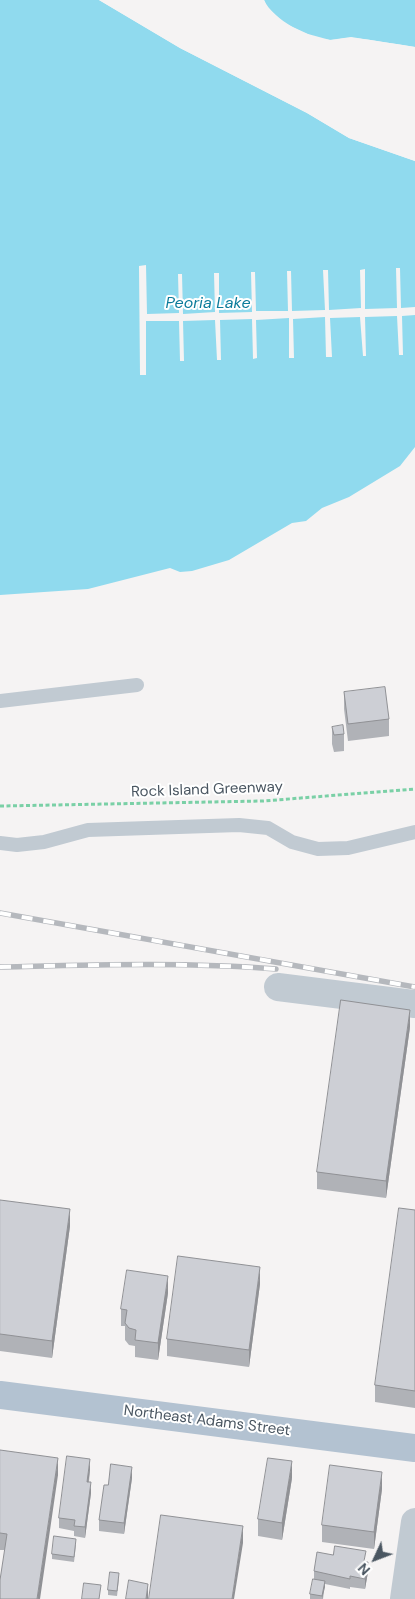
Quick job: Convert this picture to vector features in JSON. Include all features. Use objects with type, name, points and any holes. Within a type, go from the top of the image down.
[{"type":"main road","name":"Northeast Adams Street","points":[[0,1395],[415,1448]]},
{"type":"street","points":[[278,987],[415,1004]]},
{"type":"street","points":[[404,1599],[415,1522]]},
{"type":"lane","points":[[0,701],[136,685]]},
{"type":"lane","points":[[0,843],[18,845],[44,842],[88,830],[239,825],[268,828],[292,842],[318,849],[348,848],[415,832]]},
{"type":"path","name":"Rock Island Greenway","points":[[0,806],[262,801],[415,789]]},
{"type":"water","name":"Peoria Lake","points":[[0,0],[99,0],[180,48],[307,113],[349,138],[415,161],[415,447],[400,466],[349,497],[322,508],[306,521],[292,523],[229,560],[192,571],[180,572],[170,568],[88,589],[0,595]]},
{"type":"water","points":[[264,0],[415,0],[415,47],[354,38],[322,39],[293,27],[275,15]]},
{"type":"pier","points":[[99,0],[104,0],[181,46],[308,111],[350,136],[415,158],[415,161],[349,138],[307,113],[180,48]]},
{"type":"pier","points":[[261,0],[264,0],[267,7],[284,23],[308,34],[330,40],[351,37],[415,47],[415,50],[351,40],[330,42],[307,36],[283,25],[265,9]]},
{"type":"pier","points":[[146,265],[147,314],[179,313],[178,274],[182,274],[183,314],[215,312],[214,273],[219,273],[219,313],[252,312],[251,272],[255,272],[256,311],[288,311],[287,271],[291,271],[292,311],[325,310],[323,270],[328,270],[329,310],[361,308],[360,270],[365,269],[365,309],[397,308],[396,268],[400,268],[401,308],[415,307],[415,315],[402,316],[403,355],[399,355],[397,316],[365,317],[366,356],[363,356],[360,317],[330,318],[332,357],[326,357],[325,317],[293,319],[294,358],[289,358],[289,318],[256,320],[257,358],[253,359],[252,319],[220,320],[221,360],[217,360],[215,320],[183,321],[184,361],[180,361],[179,321],[146,321],[146,375],[140,375],[139,266]]},
{"type":"building","points":[[385,687],[389,719],[348,724],[344,692]]},
{"type":"building","points":[[343,725],[344,734],[334,735],[332,727]]},
{"type":"building","points":[[341,1000],[410,1010],[386,1181],[317,1172]]},
{"type":"building","points":[[0,1200],[70,1209],[52,1341],[0,1334]]},
{"type":"building","points":[[399,1208],[415,1210],[415,1391],[375,1385]]},
{"type":"building","points":[[178,1256],[260,1267],[249,1350],[167,1339]]},
{"type":"building","points":[[127,1270],[168,1276],[158,1343],[135,1340],[136,1330],[129,1328],[125,1323],[127,1310],[121,1309]]},
{"type":"building","points":[[0,1450],[58,1458],[37,1599],[0,1599],[0,1580],[7,1534],[0,1533]]},
{"type":"building","points":[[67,1456],[90,1459],[87,1482],[91,1482],[85,1527],[74,1526],[75,1520],[59,1518]]},
{"type":"building","points":[[268,1458],[292,1461],[282,1523],[258,1519]]},
{"type":"building","points":[[111,1464],[132,1467],[124,1523],[99,1520],[104,1485],[108,1485]]},
{"type":"building","points":[[330,1465],[382,1472],[374,1532],[322,1525]]},
{"type":"building","points":[[161,1515],[243,1526],[232,1599],[149,1599]]},
{"type":"building","points":[[54,1536],[76,1539],[74,1557],[52,1554]]},
{"type":"building","points":[[335,1546],[366,1551],[364,1561],[368,1562],[365,1579],[350,1576],[350,1579],[314,1571],[317,1552],[333,1555]]},
{"type":"building","points":[[110,1572],[119,1573],[117,1591],[108,1590]]},
{"type":"building","points":[[313,1579],[325,1581],[322,1596],[310,1594]]},
{"type":"building","points":[[129,1580],[148,1584],[146,1599],[126,1599]]},
{"type":"building","points":[[84,1583],[101,1585],[99,1599],[82,1599]]},
{"type":"railway","points":[[0,913],[415,987]]},
{"type":"railway","points":[[0,967],[172,965],[276,969]]}]
